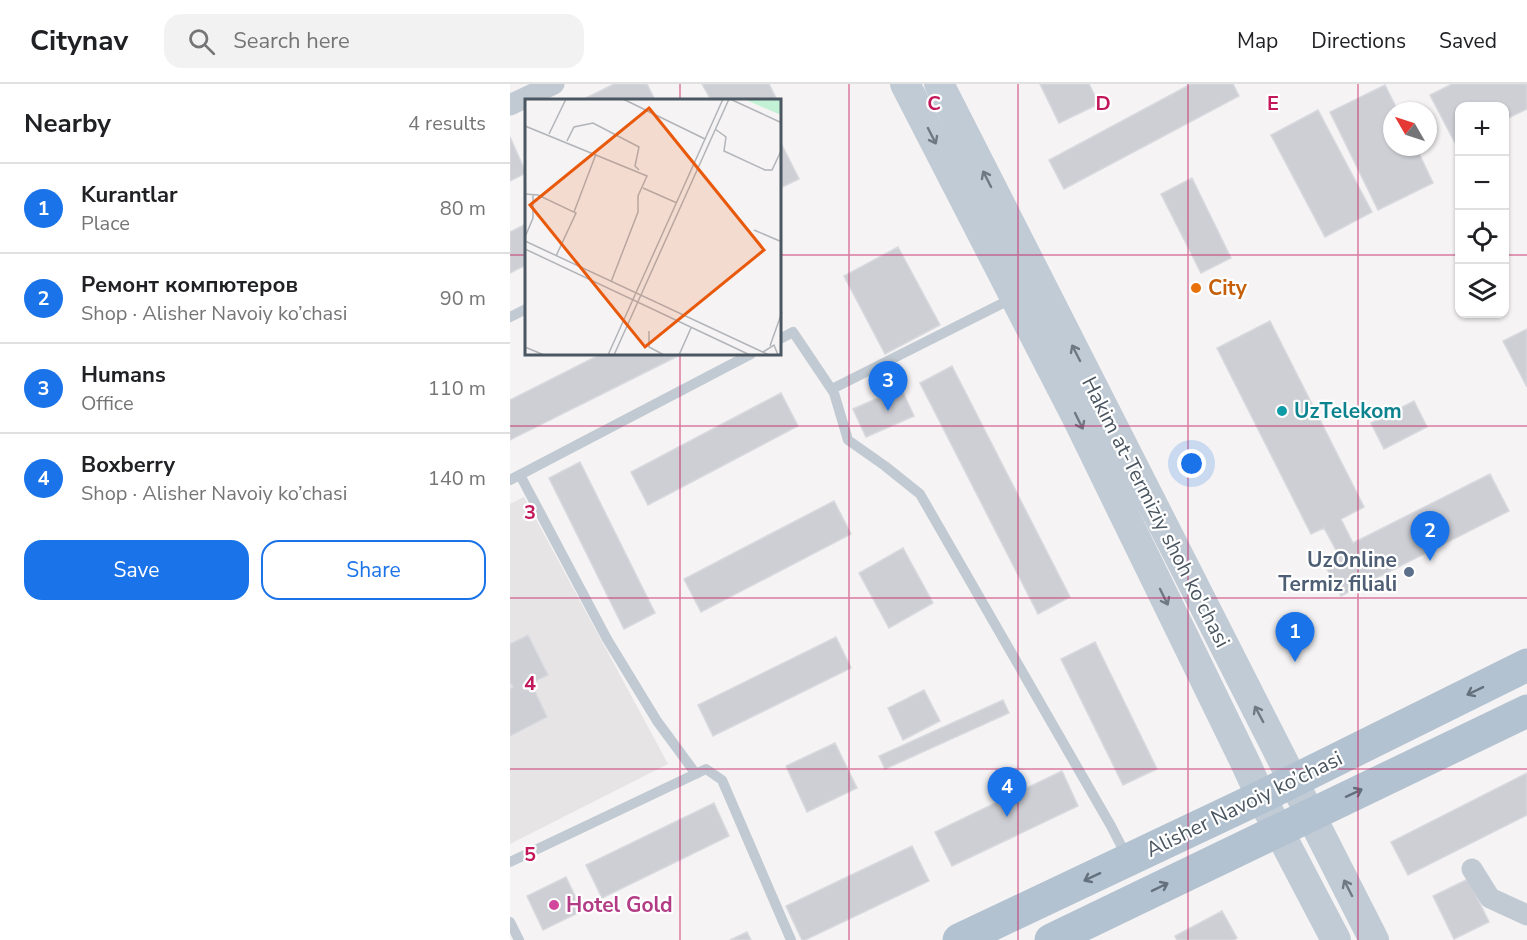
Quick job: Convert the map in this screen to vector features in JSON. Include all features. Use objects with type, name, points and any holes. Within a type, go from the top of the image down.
[{"type":"main road","name":"Hakim at-Termiziy shoh ko'chasi","points":[[905,84],[1083,429],[1261,797],[1336,940]]},
{"type":"main road","name":"Hakim at-Termiziy shoh ko'chasi","points":[[939,84],[1374,940]]},
{"type":"main road","name":"Alisher Navoiy ko’chasi","points":[[959,940],[1261,797],[1527,665]]},
{"type":"main road","name":"Alisher Navoiy ko’chasi","points":[[1051,940],[1527,711]]},
{"type":"street","points":[[516,99],[554,84]]},
{"type":"street","points":[[1472,868],[1490,898],[1527,915]]},
{"type":"lane","points":[[832,390],[1015,297]]},
{"type":"lane","points":[[510,317],[525,310]]},
{"type":"lane","points":[[782,338],[793,332],[834,393],[848,440],[920,494],[1129,860]]},
{"type":"lane","points":[[696,774],[657,720],[607,639],[515,478],[747,356]]},
{"type":"lane","points":[[510,862],[706,769],[722,780],[791,940]]},
{"type":"lane","points":[[510,922],[519,940]]},
{"type":"shaded area","points":[[524,497],[668,764],[510,844],[510,504]]},
{"type":"building","points":[[614,84],[647,84],[654,99],[584,99]]},
{"type":"building","points":[[702,84],[769,84],[776,99],[710,99]]},
{"type":"building","points":[[1040,84],[1089,84],[1099,104],[1059,123]]},
{"type":"building","points":[[1191,84],[1233,84],[1239,96],[1064,189],[1049,160]]},
{"type":"building","points":[[1452,84],[1527,84],[1527,109],[1509,118],[1509,102],[1455,102],[1455,143],[1437,108],[1437,102],[1434,102],[1430,95]]},
{"type":"building","points":[[1385,85],[1394,102],[1383,102],[1383,156],[1420,156],[1433,183],[1378,210],[1330,112]]},
{"type":"building","points":[[1318,110],[1372,212],[1325,237],[1271,135]]},
{"type":"building","points":[[510,137],[525,174],[510,181]]},
{"type":"building","points":[[782,145],[799,179],[782,187]]},
{"type":"building","points":[[1192,178],[1231,258],[1201,273],[1161,194]]},
{"type":"building","points":[[525,224],[525,266],[510,273],[510,232]]},
{"type":"building","points":[[898,247],[940,325],[885,354],[844,276]]},
{"type":"building","name":"UzTelekom","points":[[1270,321],[1364,507],[1341,519],[1353,543],[1490,474],[1509,511],[1341,596],[1323,561],[1338,554],[1324,528],[1311,534],[1217,348]]},
{"type":"building","points":[[1527,329],[1527,387],[1503,341]]},
{"type":"building","points":[[597,356],[678,356],[510,440],[510,400]]},
{"type":"building","points":[[952,366],[1070,597],[1038,614],[920,383]]},
{"type":"building","points":[[901,388],[914,416],[866,437],[853,409]]},
{"type":"building","points":[[781,393],[798,426],[648,505],[631,472]]},
{"type":"building","points":[[1414,401],[1427,427],[1384,449],[1371,423]]},
{"type":"building","points":[[580,462],[655,613],[624,629],[549,478]]},
{"type":"building","points":[[834,501],[851,534],[701,612],[684,579]]},
{"type":"building","points":[[903,548],[933,603],[889,628],[859,573]]},
{"type":"building","points":[[528,635],[548,675],[531,683],[547,717],[510,736],[510,689],[513,687],[510,682],[510,644]]},
{"type":"building","points":[[836,637],[851,668],[713,736],[698,705]]},
{"type":"building","points":[[1095,642],[1157,769],[1123,785],[1061,659]]},
{"type":"building","points":[[924,690],[940,721],[903,740],[888,708]]},
{"type":"building","points":[[1003,700],[1009,713],[885,769],[879,756]]},
{"type":"building","points":[[835,743],[857,788],[807,812],[786,766]]},
{"type":"building","points":[[1062,771],[1078,806],[952,866],[935,832]]},
{"type":"building","points":[[1527,773],[1527,815],[1408,875],[1391,842]]},
{"type":"building","points":[[714,803],[729,836],[602,898],[586,865]]},
{"type":"building","points":[[912,846],[929,881],[802,940],[786,906]]},
{"type":"building","points":[[566,877],[582,911],[543,930],[527,896]]},
{"type":"building","points":[[1468,879],[1489,922],[1454,939],[1433,896]]},
{"type":"building","points":[[1222,911],[1237,938],[1234,940],[1177,940],[1175,936]]},
{"type":"building","points":[[747,932],[751,940],[730,940]]},
{"type":"place","name":"City","points":[[1196,288]]},
{"type":"place","name":"Humans","points":[[888,411]]},
{"type":"place","name":"UzTelekom","points":[[1282,411]]},
{"type":"place","name":"Ремонт компютеров","points":[[1430,561]]},
{"type":"place","name":"UzOnline Termiz filiali","points":[[1409,572]]},
{"type":"place","name":"Kurantlar","points":[[1295,662]]},
{"type":"place","name":"Boxberry","points":[[1007,817]]},
{"type":"place","name":"Hotel Gold","points":[[554,905]]}]
